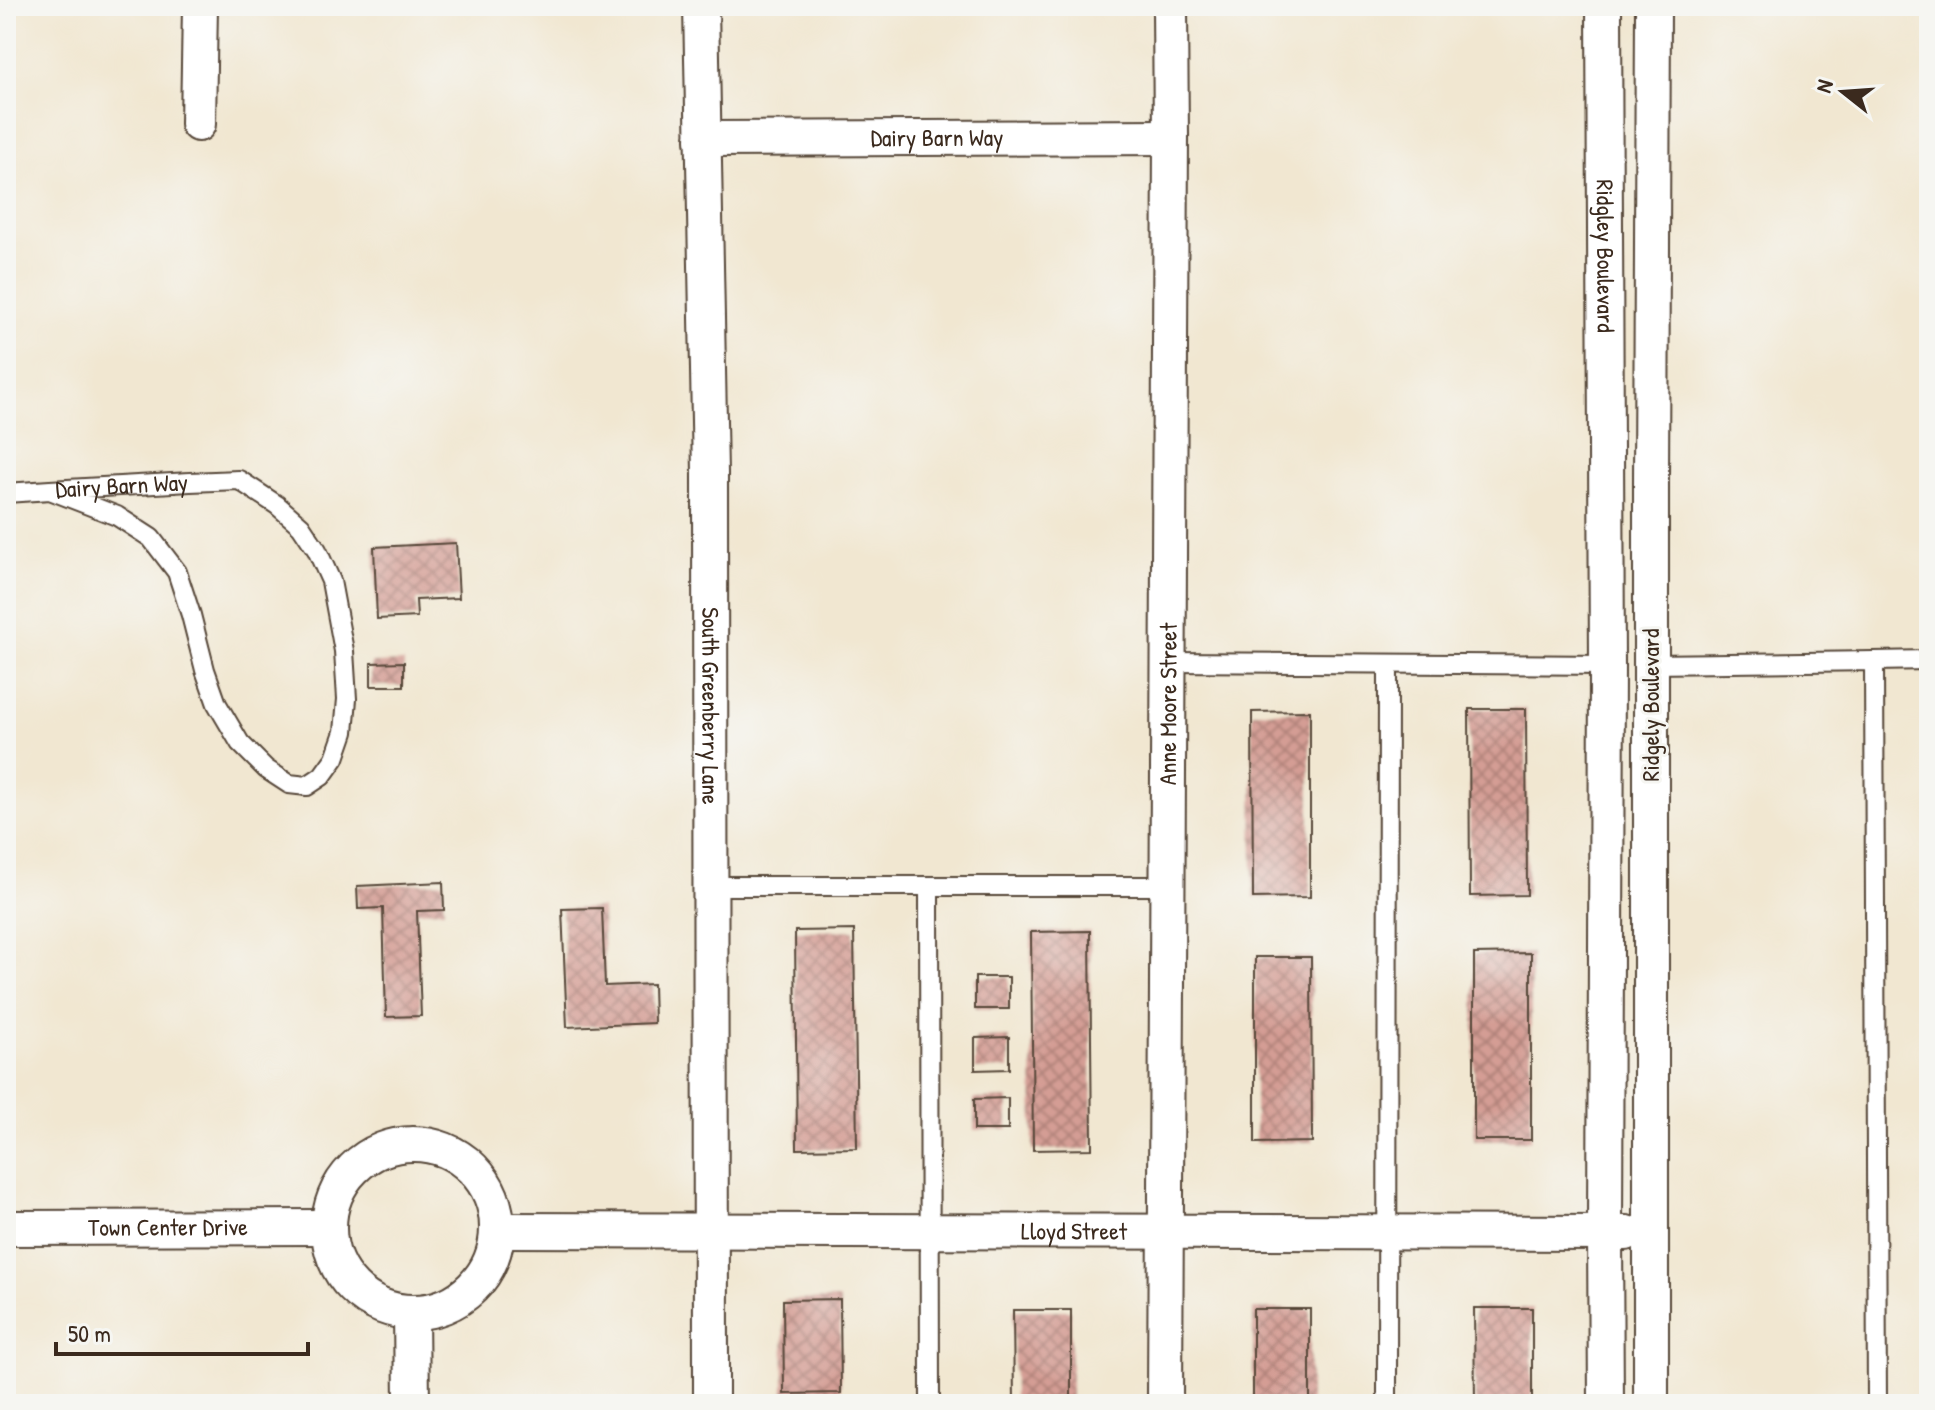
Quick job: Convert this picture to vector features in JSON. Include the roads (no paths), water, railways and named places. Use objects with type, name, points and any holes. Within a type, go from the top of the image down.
[{"type":"street","points":[[198,124],[200,6]]},
{"type":"street","name":"South Greenberry Lane","points":[[701,6],[710,473],[711,1404]]},
{"type":"street","name":"Anne Moore Street","points":[[1165,1404],[1170,6]]},
{"type":"street","name":"Ridgley Boulevard","points":[[1604,6],[1606,505]]},
{"type":"street","name":"Ridgely Boulevard","points":[[1651,1404],[1653,6]]},
{"type":"street","name":"Dairy Barn Way","points":[[703,139],[1171,137]]},
{"type":"street","points":[[1606,431],[1651,430]]},
{"type":"street","name":"Ridgely Boulevard","points":[[1606,505],[1606,1404]]},
{"type":"street","points":[[415,1143],[442,1148],[465,1160],[483,1180],[495,1204],[498,1230],[493,1257],[481,1280],[461,1298],[438,1310],[411,1313],[385,1309],[362,1296],[343,1277],[332,1253],[328,1227],[333,1200],[346,1177],[365,1158],[389,1147],[415,1143]]},
{"type":"street","name":"Town Center Drive","points":[[6,1228],[328,1227]]},
{"type":"street","name":"Lloyd Street","points":[[498,1230],[1652,1233]]},
{"type":"street","points":[[411,1313],[412,1404]]},
{"type":"lane","name":"Dairy Barn Way","points":[[6,493],[50,490],[239,480],[277,505],[301,526],[317,550],[331,581],[344,651],[347,699],[344,732],[335,758],[322,776],[307,786],[289,784],[266,769],[240,743],[217,704],[177,572],[151,538],[117,516],[50,490]]},
{"type":"lane","points":[[1651,664],[1929,660]]},
{"type":"lane","points":[[1874,661],[1877,1404]]},
{"type":"lane","points":[[1168,662],[1607,665]]},
{"type":"lane","points":[[1387,1404],[1388,664]]},
{"type":"lane","points":[[710,886],[1167,886]]},
{"type":"lane","points":[[929,886],[930,1404]]}]
